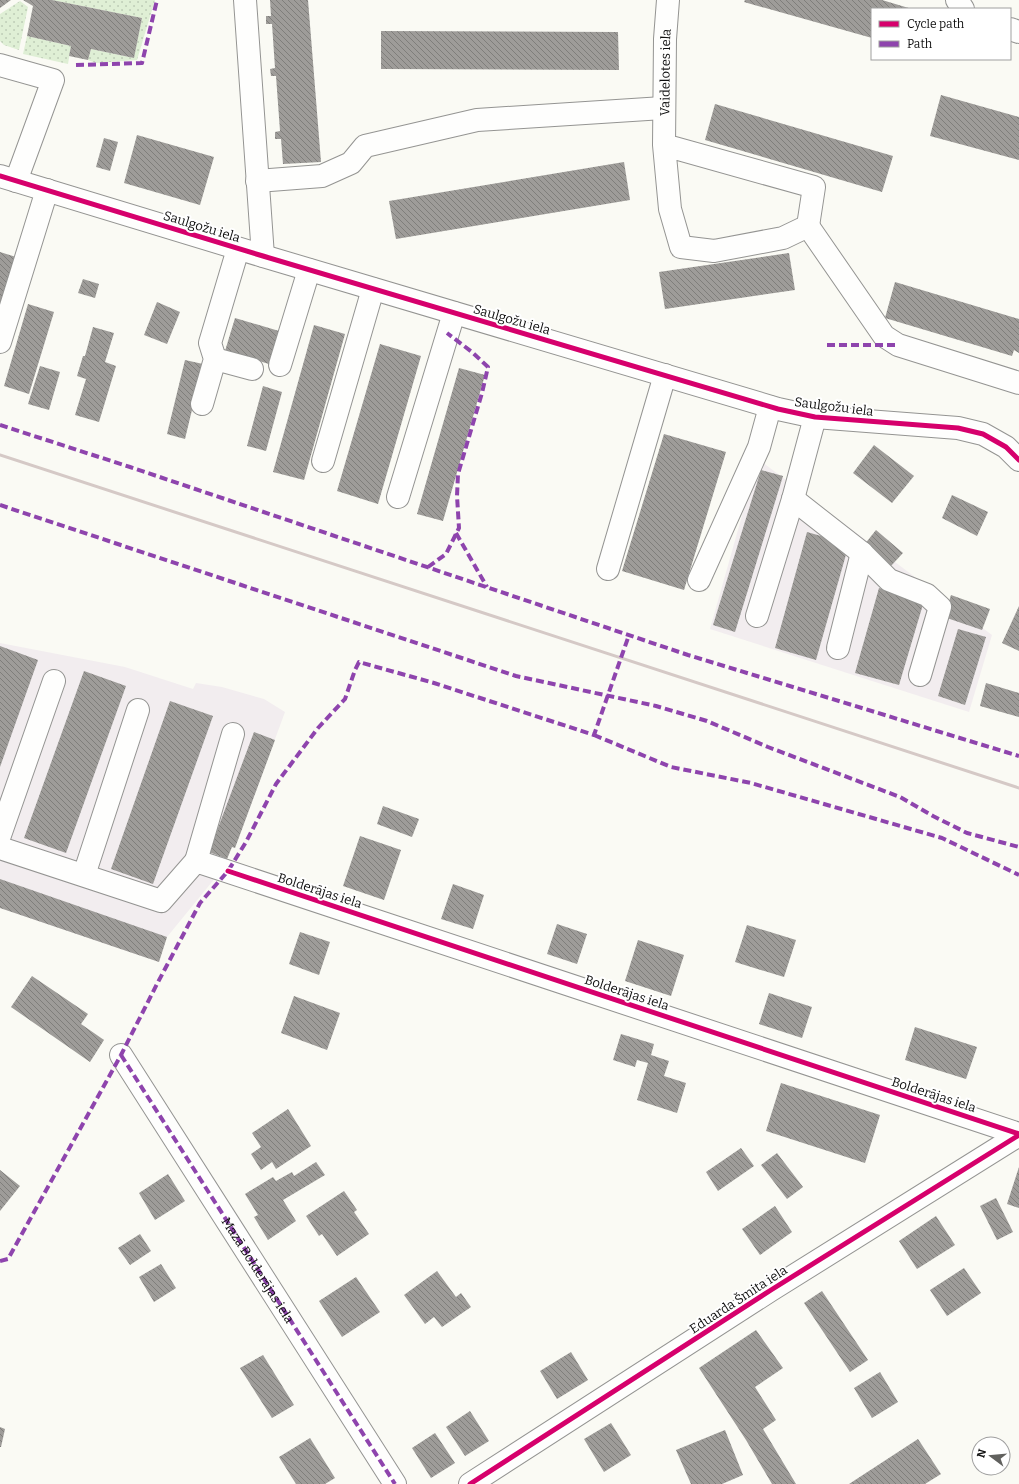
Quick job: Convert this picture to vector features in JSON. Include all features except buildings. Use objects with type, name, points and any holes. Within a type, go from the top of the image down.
[{"type":"street","points":[[245,0],[263,256]]},
{"type":"street","name":"Vaidelotes iela","points":[[668,0],[663,108],[664,145],[670,209],[681,247],[714,251],[783,238],[808,226]]},
{"type":"street","points":[[0,65],[53,80],[8,178]]},
{"type":"street","points":[[258,181],[322,176],[351,162],[365,146],[477,120],[663,108]]},
{"type":"street","points":[[664,145],[814,187],[808,226],[884,336],[898,346],[1019,384]]},
{"type":"street","name":"Saulgožu iela","points":[[8,178],[238,249],[770,407],[815,417],[958,428],[983,434],[1006,448],[1019,460]]},
{"type":"street","points":[[0,342],[47,190]]},
{"type":"street","points":[[202,404],[215,359],[210,343],[238,249]]},
{"type":"street","points":[[280,365],[309,270]]},
{"type":"street","points":[[324,461],[373,289]]},
{"type":"street","points":[[398,497],[454,313]]},
{"type":"street","points":[[215,359],[252,369]]},
{"type":"street","points":[[608,569],[665,376]]},
{"type":"street","points":[[699,580],[759,447],[770,407]]},
{"type":"street","points":[[757,616],[793,499],[815,417]]},
{"type":"street","points":[[793,499],[862,553],[889,580],[927,595],[940,607],[920,675]]},
{"type":"street","points":[[838,648],[862,553]]},
{"type":"street","points":[[0,835],[54,681]]},
{"type":"street","points":[[84,875],[138,710]]},
{"type":"street","points":[[0,848],[161,901],[196,861],[233,734]]},
{"type":"street","name":"Bolderājas iela","points":[[196,861],[1019,1135]]},
{"type":"street","name":"Mazā Bolderājas iela","points":[[121,1055],[395,1484]]},
{"type":"street","name":"Eduarda Šmita iela","points":[[470,1484],[778,1286],[1019,1135]]},
{"type":"shaded area","points":[[758,459],[992,635],[969,712],[710,629]]},
{"type":"shaded area","points":[[0,643],[125,667],[193,689],[196,683],[222,687],[264,699],[285,712],[235,848],[232,847],[227,859],[216,877],[167,937],[159,962],[0,908]]},
{"type":"green space","points":[[52,0],[155,0],[137,60],[96,63],[88,60],[91,49],[134,58],[142,18]]},
{"type":"green space","points":[[20,1],[28,7],[19,50],[4,45],[0,41],[0,14]]},
{"type":"green space","points":[[27,36],[71,46],[68,64],[23,54]]},
{"type":"railway","points":[[0,455],[1019,788]]},
{"type":"marked path","points":[[76,65],[142,63],[157,0]]},
{"type":"marked path","points":[[428,567],[446,554],[459,528],[457,496],[458,474],[482,393],[488,367],[472,352],[447,333]]},
{"type":"marked path","points":[[827,345],[898,345]]},
{"type":"marked path","points":[[0,425],[130,467],[688,655],[1019,756]]},
{"type":"marked path","points":[[0,505],[516,676],[656,706],[707,721],[768,747],[900,797],[967,833],[1019,847]]},
{"type":"marked path","points":[[456,533],[487,587]]},
{"type":"marked path","points":[[0,1261],[8,1259],[121,1055],[200,903],[228,871],[246,842],[276,784],[318,728],[345,699],[359,662],[434,683],[594,735],[629,635]]},
{"type":"marked path","points":[[594,735],[671,767],[751,783],[942,838],[1019,875]]},
{"type":"marked path","points":[[121,1055],[395,1484]]},
{"type":"cycle path","points":[[0,176],[778,409],[815,417],[958,428],[983,434],[1006,447],[1019,460]]},
{"type":"cycle path","points":[[228,871],[1019,1134]]},
{"type":"cycle path","points":[[470,1484],[771,1290],[1019,1135]]}]
